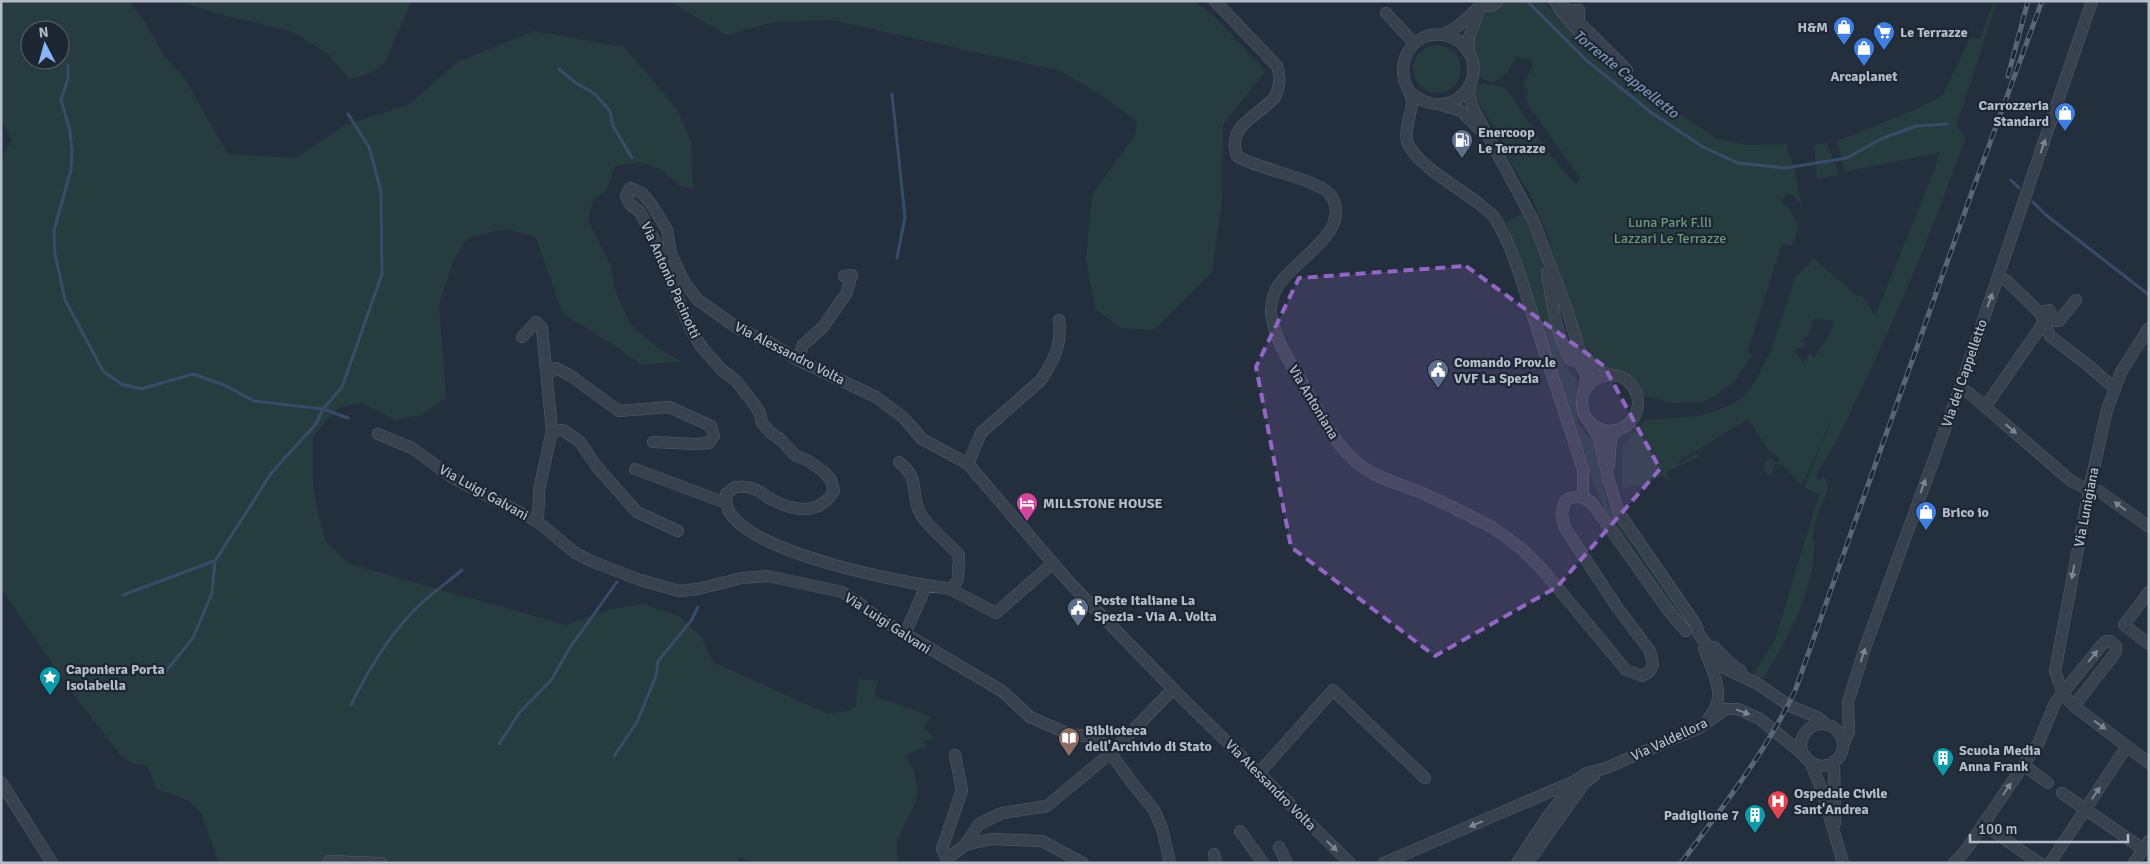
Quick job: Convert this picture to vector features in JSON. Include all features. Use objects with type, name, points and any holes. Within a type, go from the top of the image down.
[{"type":"street","name":"Via Antoniana","points":[[1214,1],[1277,66],[1279,71],[1280,85],[1274,97],[1236,133],[1234,146],[1236,156],[1256,165],[1319,186],[1332,197],[1336,208],[1336,216],[1331,231],[1282,278],[1274,293],[1270,308],[1272,321],[1282,347],[1333,436],[1360,465],[1492,527],[1509,540],[1542,569],[1626,670],[1642,676],[1649,672],[1653,665],[1650,651],[1617,607],[1565,528],[1562,519],[1566,500],[1573,497],[1583,497]]},
{"type":"street","points":[[1488,138],[1461,110],[1419,100],[1410,92],[1404,81],[1402,69],[1404,58],[1414,43],[1430,35],[1441,34],[1456,27],[1483,5],[1491,6],[1498,1]]},
{"type":"street","points":[[1554,1],[1568,10],[1579,10],[1579,22],[1627,70],[1607,58],[1587,39],[1554,1]]},
{"type":"street","name":"Via del Cappelletto","points":[[1843,745],[1849,732],[1847,709],[1849,698],[1907,530],[1960,388],[2092,1]]},
{"type":"street","points":[[1469,53],[1469,37],[1483,5]]},
{"type":"street","points":[[1386,13],[1414,43]]},
{"type":"street","points":[[1441,34],[1462,44],[1469,53],[1473,63],[1473,75],[1470,86],[1471,101],[1488,138],[1530,214],[1568,313],[1580,352],[1598,371],[1626,380],[1632,386],[1638,401],[1633,418],[1611,437],[1609,481]]},
{"type":"street","points":[[1442,105],[1453,102],[1463,95],[1470,86]]},
{"type":"street","points":[[1410,92],[1412,105],[1408,125],[1407,139],[1409,146],[1428,166],[1496,218],[1515,261],[1583,470],[1583,497],[1592,503],[1668,610],[1751,679],[1792,707],[1817,717],[1838,732],[1843,745],[1839,757],[1834,762],[1822,766],[1807,759]]},
{"type":"street","points":[[1408,125],[1415,113],[1430,104]]},
{"type":"street","name":"Via Alessandro Volta","points":[[630,188],[642,193],[652,205],[667,230],[671,254],[684,282],[698,300],[739,329],[769,342],[798,360],[876,397],[904,418],[922,439],[968,464],[1053,563],[1173,689],[1350,863]]},
{"type":"street","name":"Via Antonio Pacinotti","points":[[630,188],[626,196],[630,204],[640,212],[662,254],[693,334],[715,362],[745,392],[760,413],[762,423],[771,433],[780,439],[796,456],[809,461],[824,472],[831,480],[834,490],[829,499],[819,507],[804,509],[789,507],[774,501],[750,487],[735,487],[726,494],[726,503]]},
{"type":"street","points":[[1549,263],[1572,349],[1587,376],[1582,410],[1600,438],[1609,481],[1619,513],[1696,625],[1694,632],[1717,671],[1719,696],[1715,711],[1701,727]]},
{"type":"street","points":[[798,360],[803,345],[823,327],[846,294],[852,275],[844,276]]},
{"type":"street","points":[[2006,280],[2042,317],[2050,336],[2115,389]]},
{"type":"street","points":[[1985,406],[2042,317],[2049,310],[2055,320],[2059,321],[2076,300]]},
{"type":"street","points":[[968,464],[980,433],[1041,380],[1048,369],[1059,345],[1059,320]]},
{"type":"street","name":"Via Luigi Galvani","points":[[522,337],[536,322],[542,328],[548,374],[552,431],[539,490],[538,522]]},
{"type":"street","name":"Via Lunigiana","points":[[2062,694],[2055,671],[2089,490],[2107,410],[2121,372],[2149,328]]},
{"type":"street","points":[[548,374],[556,368],[571,376],[619,411],[669,407],[711,426],[714,436],[709,442],[696,444],[653,442]]},
{"type":"street","points":[[1584,389],[1594,380],[1611,375]]},
{"type":"street","points":[[1960,388],[1985,406],[2071,481],[2089,490],[2099,491],[2149,527]]},
{"type":"street","points":[[1590,423],[1603,430],[1618,430]]},
{"type":"street","points":[[552,431],[562,430],[580,442],[597,467],[637,512],[678,531]]},
{"type":"street","name":"Via Luigi Galvani","points":[[378,434],[412,448],[453,478],[538,522],[574,552],[591,562],[640,580],[679,591],[698,589],[742,578],[768,576],[842,592],[875,616],[1002,691],[1030,717],[1068,734],[1087,736],[1104,744],[1112,752],[1133,784],[1154,810],[1162,828],[1170,863]]},
{"type":"street","points":[[899,462],[910,471],[919,513],[959,555],[958,579],[952,589],[950,589]]},
{"type":"street","points":[[635,469],[726,503],[730,512],[746,528],[784,548],[827,563],[926,586],[950,589],[996,613],[1053,563]]},
{"type":"street","points":[[905,634],[926,586]]},
{"type":"street","points":[[2149,592],[2124,625],[2149,644]]},
{"type":"street","points":[[1957,860],[2039,742],[2054,703],[2106,641],[2110,641],[2117,648],[2116,652],[2074,706]]},
{"type":"street","points":[[1717,671],[1751,679]]},
{"type":"street","points":[[965,846],[979,824],[1002,813],[1047,806],[1112,752],[1173,689]]},
{"type":"street","points":[[1259,773],[1333,690],[1425,778]]},
{"type":"street","points":[[2062,694],[2074,706],[2149,763]]},
{"type":"street","points":[[1792,707],[1806,724],[1808,730]]},
{"type":"street","name":"Via Valdellora","points":[[1384,863],[1575,781],[1587,773],[1606,768],[1701,727],[1726,709],[1738,709],[1760,719],[1807,759]]},
{"type":"street","points":[[1827,725],[1820,724],[1808,730],[1802,742],[1807,759],[1822,791],[1843,863]]},
{"type":"street","points":[[1983,824],[2048,863],[2127,746]]},
{"type":"street","points":[[955,755],[962,790],[942,849],[947,859],[965,846],[992,839],[1042,841],[1083,863]]},
{"type":"street","points":[[1834,762],[1836,840]]},
{"type":"street","points":[[2023,765],[2048,783]]},
{"type":"street","name":"Via Valdellora","points":[[1525,863],[1537,851],[1585,782],[1606,768]]},
{"type":"street","name":"Via Valdellora","points":[[1517,863],[1548,816],[1575,781]]},
{"type":"street","points":[[1,782],[52,863]]},
{"type":"street","points":[[2062,793],[2146,845],[2134,863]]},
{"type":"street","points":[[1521,804],[1539,803],[1543,805],[1548,816]]},
{"type":"street","name":"Via Valdellora","points":[[1537,851],[1536,843],[1550,822],[1548,816]]},
{"type":"street","points":[[1240,831],[1263,863]]},
{"type":"street","points":[[1279,847],[1288,863]]},
{"type":"street","points":[[329,861],[381,863]]},
{"type":"highlighted area","points":[[1466,266],[1604,366],[1660,469],[1557,587],[1435,656],[1291,547],[1256,367],[1299,278]]},
{"type":"green space","points":[[1,1],[129,1],[146,24],[165,57],[185,79],[228,154],[295,158],[345,125],[410,104],[457,62],[534,31],[624,47],[677,109],[691,142],[693,190],[679,185],[662,170],[641,162],[615,166],[607,189],[593,201],[588,220],[610,264],[616,292],[630,324],[659,349],[681,361],[641,365],[614,345],[563,314],[536,238],[509,230],[502,230],[467,239],[453,262],[439,305],[446,397],[422,415],[395,420],[360,402],[337,409],[313,436],[313,482],[318,514],[326,542],[350,564],[566,625],[608,610],[643,604],[679,616],[701,636],[713,662],[828,714],[852,710],[856,705],[858,679],[878,681],[874,696],[931,716],[924,728],[935,739],[923,740],[927,746],[906,755],[914,772],[918,790],[916,801],[897,841],[897,863],[756,863],[739,857],[738,863],[219,863],[201,813],[189,801],[157,789],[147,765],[134,764],[122,757],[68,687],[1,588],[1,158],[12,140],[1,119]]},
{"type":"green space","points":[[178,1],[415,1],[410,5],[385,62],[375,71],[350,80],[328,54],[291,31],[222,15]]},
{"type":"green space","points":[[662,1],[1194,1],[1218,20],[1265,71],[1223,125],[1222,200],[1212,272],[1154,330],[1121,328],[1095,309],[1086,258],[1092,195],[1135,135],[1137,122],[1103,96],[1061,71],[832,20],[774,22],[726,35],[676,5]]},
{"type":"green space","name":"Luna Park F.lli Lazzari Le Terrazze","points":[[1503,1],[1542,1],[1619,73],[1716,138],[1747,145],[1786,144],[1795,169],[1801,205],[1795,197],[1787,193],[1781,202],[1789,209],[1799,226],[1792,246],[1782,244],[1747,353],[1753,355],[1733,383],[1716,395],[1702,402],[1673,403],[1643,396],[1624,376],[1610,373],[1580,352],[1549,239],[1530,194],[1509,160],[1500,137],[1478,102],[1474,86],[1482,83],[1505,87],[1552,157],[1576,184],[1580,178],[1529,106],[1525,97],[1529,92],[1523,85],[1532,67],[1531,60],[1517,56],[1504,76],[1492,83],[1481,78],[1470,51],[1483,12]]},
{"type":"green space","points":[[1994,1],[1997,1],[1956,127],[1966,137],[1942,200],[1878,355],[1837,441],[1817,472],[1819,481],[1824,476],[1827,490],[1818,514],[1812,539],[1814,542],[1810,578],[1805,596],[1790,632],[1762,680],[1753,674],[1775,640],[1819,494],[1804,487],[1837,407],[1802,486],[1783,465],[1775,464],[1771,475],[1765,473],[1763,465],[1770,457],[1777,463],[1781,459],[1773,453],[1771,454],[1748,419],[1678,462],[1679,464],[1696,453],[1699,457],[1668,471],[1667,476],[1671,478],[1668,481],[1663,476],[1643,485],[1622,489],[1622,446],[1646,420],[1700,416],[1731,405],[1744,396],[1754,383],[1771,351],[1795,278],[1807,266],[1810,266],[1812,257],[1857,296],[1860,294],[1875,316],[1940,152],[1845,172],[1837,141],[1914,110],[1942,96],[1970,38],[1980,39]],"holes":[[[1814,318],[1833,321],[1829,335],[1814,358],[1809,353],[1806,360],[1802,363],[1796,351],[1797,348],[1805,346],[1803,338],[1808,337]]]},
{"type":"green space","points":[[1432,45],[1442,45],[1454,52],[1461,64],[1461,74],[1454,86],[1442,93],[1432,93],[1424,89],[1417,82],[1413,74],[1413,64],[1417,56],[1424,49]]},
{"type":"green space","points":[[1827,143],[1839,175],[1817,179],[1814,145]]},
{"type":"green space","points":[[1523,212],[1542,258],[1545,295],[1559,351],[1570,372],[1577,380],[1577,421],[1585,433],[1595,442],[1607,504],[1633,548],[1681,615],[1679,617],[1613,524],[1599,498],[1575,433],[1506,223]]},
{"type":"waterway","name":"Torrente Cappelletto","points":[[1527,1],[1586,60],[1652,113],[1703,147],[1738,163],[1786,168],[1847,158],[1881,139],[1916,126],[1947,124]]},
{"type":"waterway","points":[[559,69],[576,83],[595,94],[610,111],[613,126],[632,158]]},
{"type":"waterway","points":[[68,70],[68,79],[61,100],[70,131],[71,170],[54,230],[55,254],[65,300],[103,371],[121,384],[141,389],[193,374],[224,385],[254,401],[323,409],[348,418]]},
{"type":"waterway","points":[[892,94],[905,217],[897,258]]},
{"type":"waterway","points":[[162,676],[193,638],[212,593],[215,561],[272,472],[316,424],[323,409],[342,387],[382,274],[381,191],[369,147],[348,114]]},
{"type":"waterway","name":"Torrente Cappelletto","points":[[2011,180],[2019,188]]},
{"type":"waterway","name":"Torrente Cappelletto","points":[[2033,202],[2046,215],[2149,295]]},
{"type":"waterway","points":[[123,595],[214,561]]},
{"type":"waterway","points":[[351,705],[365,677],[391,637],[423,602],[462,570]]},
{"type":"waterway","points":[[499,744],[520,712],[552,679],[569,649],[617,582]]},
{"type":"waterway","points":[[614,756],[637,722],[656,676],[658,661],[691,621],[698,607]]},
{"type":"railway","points":[[2008,76],[2028,1]]},
{"type":"railway","points":[[1681,863],[1757,758],[1795,691],[1972,192],[2042,1]]},
{"type":"place","name":"H&M","points":[[1844,46]]},
{"type":"place","name":"Le Terrazze","points":[[1884,51]]},
{"type":"place","name":"Arcaplanet","points":[[1864,67]]},
{"type":"place","name":"Carrozzeria Standard","points":[[2065,132]]},
{"type":"place","name":"Enercoop Le Terrazze","points":[[1462,159]]},
{"type":"place","name":"Comando Prov.le VVF La Spezia","points":[[1438,389]]},
{"type":"place","name":"MILLSTONE HOUSE","points":[[1027,522]]},
{"type":"place","name":"Brico io","points":[[1926,531]]},
{"type":"place","name":"Poste Italiane La Spezia - Via A. Volta","points":[[1078,627]]},
{"type":"place","name":"Caponiera Porta Isolabella","points":[[50,696]]},
{"type":"place","name":"Biblioteca dell'Archivio di Stato","points":[[1069,757]]},
{"type":"place","name":"Scuola Media Anna Frank","points":[[1943,777]]},
{"type":"place","name":"Ospedale Civile Sant'Andrea","points":[[1778,820]]},
{"type":"place","name":"Padiglione 7","points":[[1755,834]]}]
